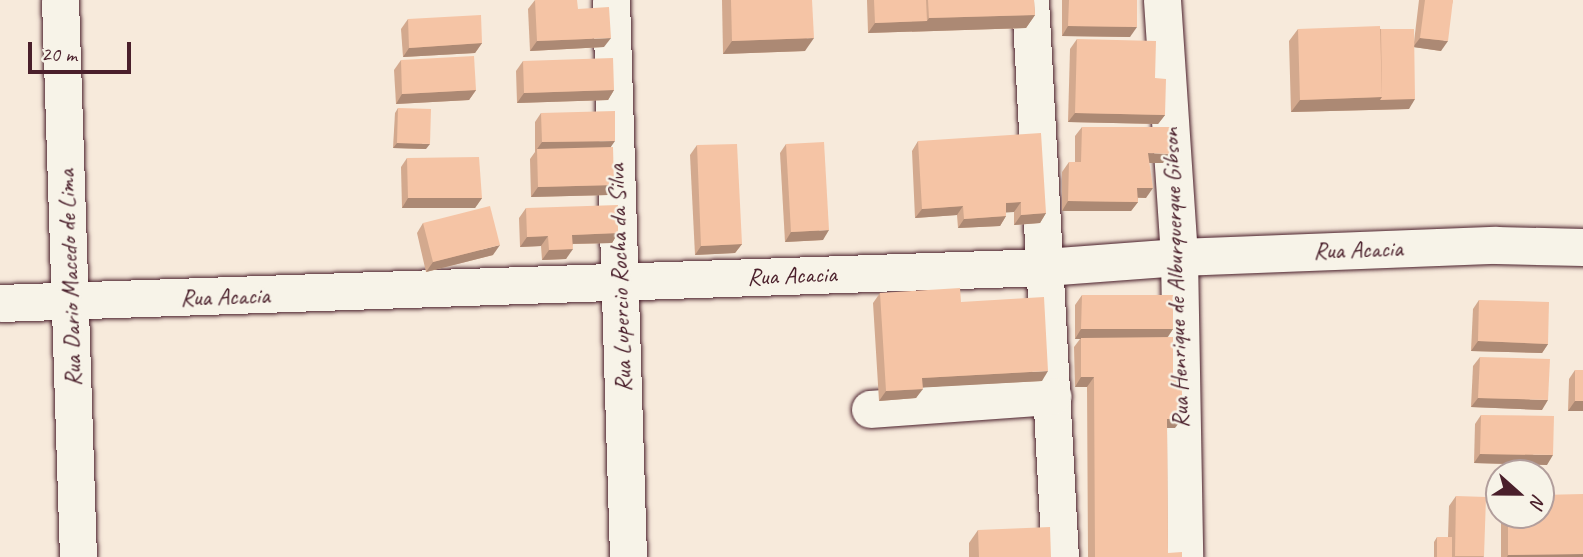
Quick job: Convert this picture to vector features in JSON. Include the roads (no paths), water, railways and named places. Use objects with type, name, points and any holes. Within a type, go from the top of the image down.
[{"type":"street","name":"Rua Dario Macedo de Lima","points":[[60,0],[78,557]]},
{"type":"street","name":"Rua Lupercio Rocha da Silva","points":[[611,0],[628,557]]},
{"type":"street","points":[[1030,0],[1060,557]]},
{"type":"street","name":"Rua Henrique de Alburquerque Gibson","points":[[1162,0],[1179,257],[1184,557]]},
{"type":"street","name":"Rua Acacia","points":[[0,303],[1045,267],[1179,257],[1496,245],[1583,247]]},
{"type":"street","points":[[870,409],[1053,396]]}]
